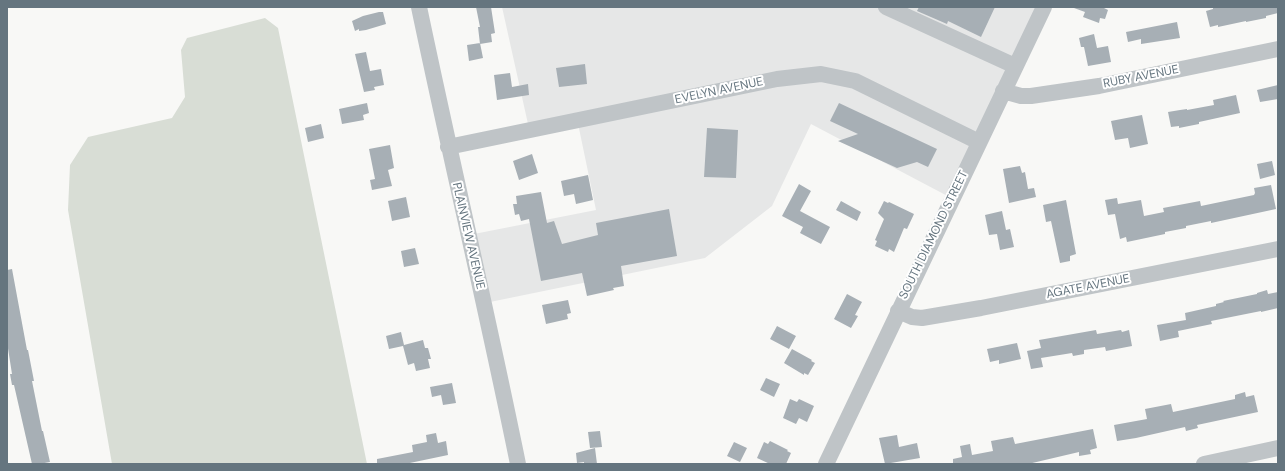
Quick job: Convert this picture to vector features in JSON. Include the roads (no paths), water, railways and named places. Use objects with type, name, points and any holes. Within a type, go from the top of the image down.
[{"type":"street","name":"PLAINVIEW AVENUE","points":[[419,7],[448,147],[496,358],[518,464]]},
{"type":"street","points":[[886,7],[1015,66]]},
{"type":"street","name":"SOUTH DIAMOND STREET","points":[[826,464],[1044,7]]},
{"type":"street","name":"RUBY AVENUE","points":[[1003,91],[1021,96],[1031,96],[1099,86],[1278,50]]},
{"type":"street","name":"EVELYN AVENUE","points":[[448,147],[777,79],[821,74],[855,81],[979,142]]},
{"type":"street","name":"AGATE AVENUE","points":[[898,311],[912,317],[922,318],[996,305],[1278,249]]},
{"type":"street","points":[[1204,464],[1278,448]]}]
